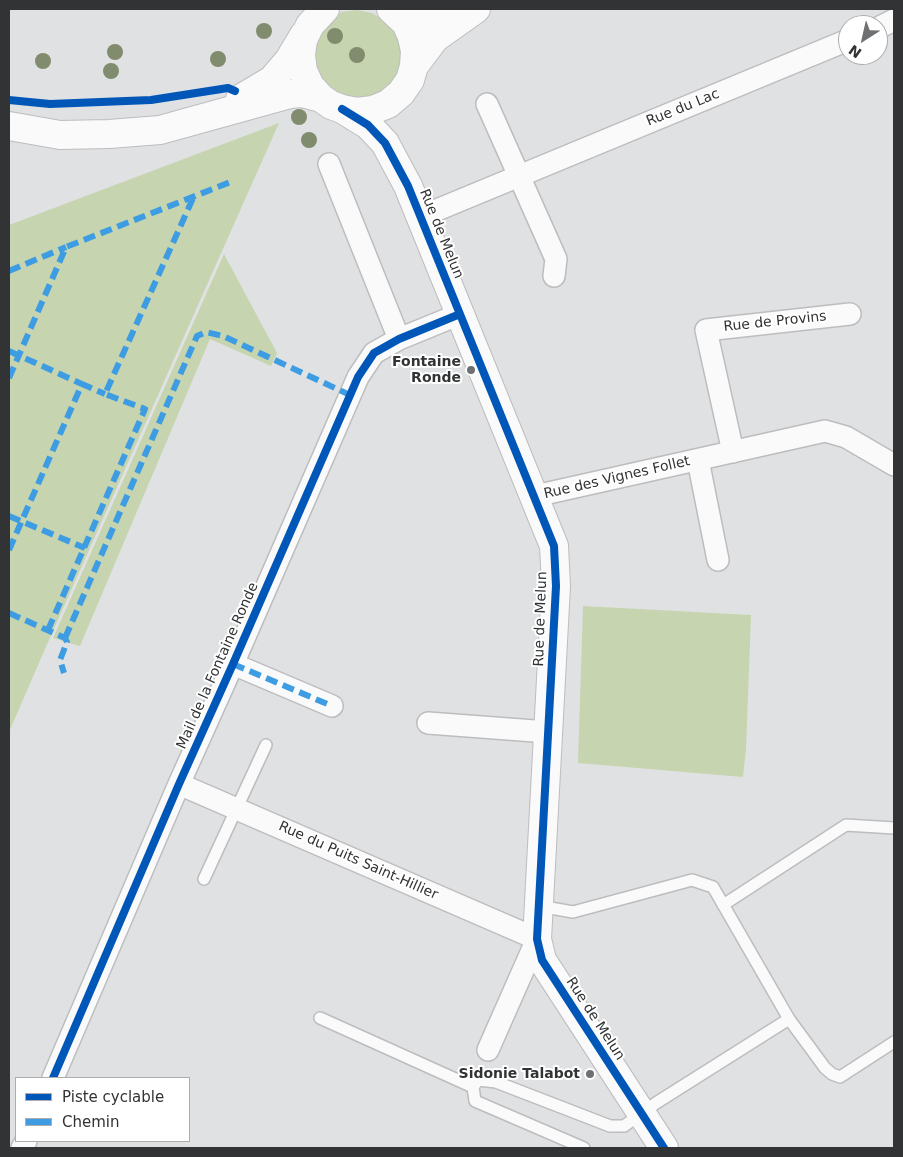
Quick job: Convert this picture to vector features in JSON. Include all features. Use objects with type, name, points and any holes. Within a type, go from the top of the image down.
[{"type":"street","points":[[393,10],[420,16],[474,10]]},
{"type":"street","points":[[393,10],[406,24],[412,37],[415,51],[412,73]]},
{"type":"street","points":[[9,126],[60,134],[109,134],[160,130],[290,94],[302,93],[358,112],[373,110],[388,104],[400,94],[436,38],[474,10]]},
{"type":"street","points":[[317,17],[303,40],[302,63],[310,86],[331,104]]},
{"type":"street","points":[[160,130],[249,95],[272,80],[289,60],[317,17]]},
{"type":"street","name":"Rue du Lac","points":[[420,217],[838,44]]},
{"type":"street","name":"Rue de Melun","points":[[408,186],[400,153],[396,121],[412,73]]},
{"type":"street","name":"Rue de Melun","points":[[331,104],[368,125],[385,142],[408,186],[554,546],[556,586],[537,939],[542,960],[658,1144]]},
{"type":"street","points":[[487,104],[556,259],[554,276]]},
{"type":"street","points":[[329,164],[399,339]]},
{"type":"street","name":"Mail de la Fontaine Ronde","points":[[53,1077],[179,784],[358,377],[374,353],[399,339],[460,314]]},
{"type":"street","name":"Rue de Provins","points":[[733,452],[706,330],[850,314]]},
{"type":"street","name":"Rue des Vignes Follet","points":[[535,496],[825,431],[846,437],[894,465]]},
{"type":"street","name":"Rue des Vignes Follet","points":[[698,460],[718,560]]},
{"type":"street","points":[[233,664],[332,706]]},
{"type":"street","points":[[428,723],[548,732]]},
{"type":"street","name":"Rue du Puits Saint-Hillier","points":[[179,784],[537,939]]},
{"type":"street","points":[[488,1050],[537,939]]},
{"type":"lane","points":[[204,879],[266,745]]},
{"type":"lane","points":[[723,905],[846,825],[894,828]]},
{"type":"lane","points":[[538,906],[573,912],[692,880],[713,887],[789,1020],[825,1068],[832,1074],[840,1077],[894,1042]]},
{"type":"lane","points":[[320,1018],[472,1087]]},
{"type":"lane","points":[[472,1087],[478,1080],[496,1082],[610,1126],[624,1126],[789,1020]]},
{"type":"lane","points":[[472,1087],[475,1100],[584,1148]]},
{"type":"green space","points":[[357,10],[372,13],[386,21],[397,32],[404,63],[390,91],[362,105],[319,88],[310,44],[328,19],[342,12]]},
{"type":"green space","points":[[279,123],[45,649],[9,732],[9,225]]},
{"type":"green space","points":[[224,254],[277,353],[271,366],[210,339],[80,646],[53,638]]},
{"type":"green space","points":[[583,606],[751,615],[746,749],[743,777],[578,763]]},
{"type":"marked path","points":[[9,378],[66,247],[233,181]]},
{"type":"marked path","points":[[48,630],[145,409],[105,394],[194,196]]},
{"type":"marked path","points":[[9,271],[66,247]]},
{"type":"marked path","points":[[65,638],[197,336],[206,332],[223,336],[350,395]]},
{"type":"marked path","points":[[9,351],[82,384]]},
{"type":"marked path","points":[[9,550],[82,384],[105,394]]},
{"type":"marked path","points":[[9,516],[85,548]]},
{"type":"marked path","points":[[9,613],[65,638],[67,642],[60,660],[64,673]]},
{"type":"marked path","points":[[233,664],[332,706]]},
{"type":"cycle path","points":[[9,100],[50,104],[151,100],[228,88],[235,91]]},
{"type":"cycle path","points":[[342,109],[368,125],[385,143],[408,186],[554,546],[556,586],[537,939],[542,960],[664,1148]]},
{"type":"cycle path","points":[[53,1077],[179,784],[358,377],[374,353],[399,339],[460,314]]},
{"type":"place","name":"Fontaine Ronde","points":[[471,370]]},
{"type":"place","name":"Sidonie Talabot","points":[[590,1074]]}]
